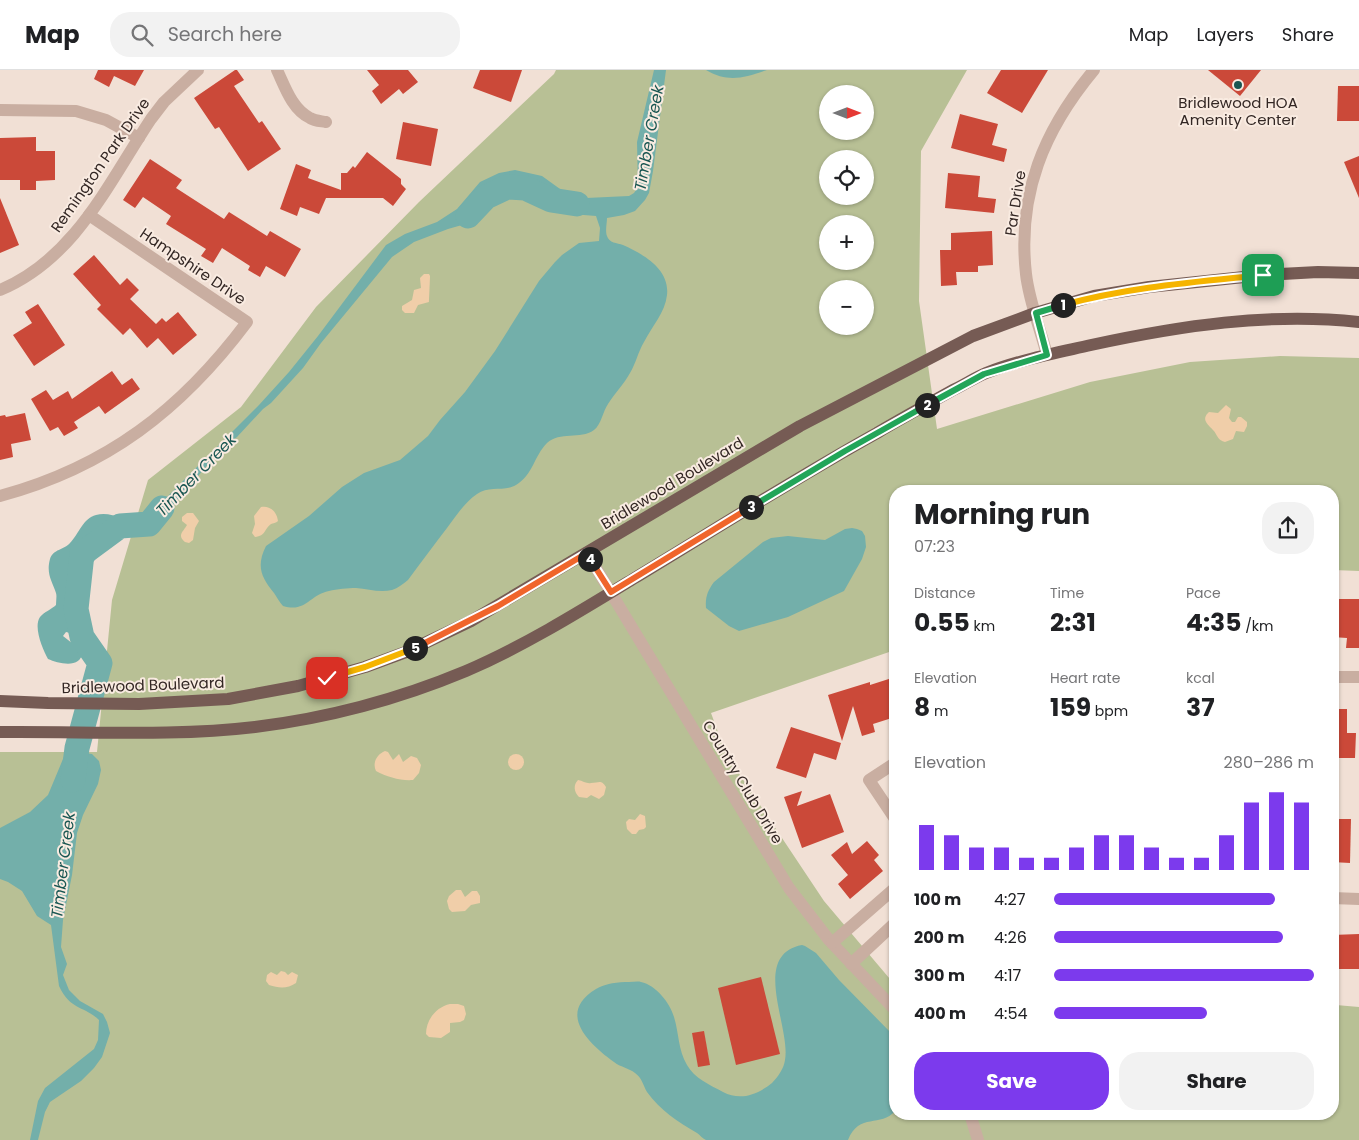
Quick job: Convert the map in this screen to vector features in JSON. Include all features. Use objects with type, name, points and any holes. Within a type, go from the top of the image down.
[{"type":"main road","name":"Bridlewood Boulevard","points":[[0,701],[140,704],[196,702],[237,698],[298,686],[365,667],[406,652],[498,606],[800,426],[973,336],[1036,313],[1094,296],[1149,287],[1272,275],[1318,272],[1359,273]]},
{"type":"main road","points":[[0,732],[138,733],[254,727],[297,721],[367,705],[468,670],[523,643],[845,451],[984,374],[1047,355],[1150,332],[1237,321],[1325,318],[1359,322]]},
{"type":"street","name":"Remington Park Drive","points":[[0,290],[26,276],[54,256],[76,234],[164,102],[198,70]]},
{"type":"street","points":[[277,70],[289,97],[298,109],[311,119],[326,122]]},
{"type":"street","name":"Par Drive","points":[[1047,355],[1026,275],[1025,245],[1028,207],[1034,171],[1052,130],[1075,93],[1094,70]]},
{"type":"street","points":[[0,110],[76,111],[106,120],[139,138]]},
{"type":"street","name":"Hampshire Drive","points":[[0,496],[31,488],[68,473],[100,457],[134,436],[167,411],[197,382],[226,350],[247,322],[90,214]]},
{"type":"street","name":"Country Club Drive","points":[[587,553],[776,868],[803,907],[832,943],[889,1004]]},
{"type":"street","points":[[1339,677],[1359,677]]},
{"type":"street","points":[[889,767],[869,780],[889,810]]},
{"type":"street","points":[[832,943],[889,893]]},
{"type":"street","points":[[1339,898],[1359,899]]},
{"type":"street","points":[[851,964],[889,929]]},
{"type":"street","points":[[973,1120],[978,1140]]},
{"type":"green space","points":[[556,70],[967,70],[921,151],[919,301],[937,429],[1090,382],[1190,362],[1280,356],[1359,358],[1359,571],[1339,570],[1339,485],[889,485],[889,652],[711,713],[726,754],[824,901],[889,978],[889,1120],[1339,1120],[1339,1005],[1359,1007],[1359,1140],[0,1140],[0,752],[97,752],[112,600],[148,480],[241,407],[316,307],[419,202]]},
{"type":"sand","points":[[424,274],[429,274],[430,276],[429,302],[418,305],[414,313],[405,313],[402,310],[402,306],[412,300],[414,290],[421,288],[420,278]]},
{"type":"sand","points":[[1226,405],[1231,409],[1229,418],[1232,422],[1241,417],[1247,422],[1247,426],[1244,432],[1236,431],[1233,439],[1225,442],[1218,438],[1205,418],[1209,412],[1218,413]]},
{"type":"sand","points":[[261,507],[267,507],[272,510],[278,521],[271,524],[263,534],[255,537],[252,533],[255,524],[254,516]]},
{"type":"sand","points":[[187,513],[193,513],[199,521],[195,528],[193,540],[189,543],[185,542],[181,537],[187,525],[182,521],[182,517]]},
{"type":"sand","points":[[385,751],[388,752],[393,760],[399,754],[403,762],[411,756],[417,758],[421,765],[419,773],[413,780],[404,780],[376,771],[376,759]]},
{"type":"sand","points":[[513,754],[519,754],[524,759],[522,768],[513,770],[508,765],[508,759]]},
{"type":"sand","points":[[578,780],[588,783],[603,783],[606,787],[604,795],[599,799],[591,795],[587,798],[579,797],[575,788]]},
{"type":"sand","points":[[640,814],[645,816],[646,827],[639,830],[636,834],[632,834],[627,829],[626,822],[629,819],[635,820]]},
{"type":"sand","points":[[456,890],[461,890],[465,897],[472,891],[477,891],[480,896],[480,903],[471,905],[465,911],[452,912],[447,901],[449,896]]},
{"type":"sand","points":[[281,971],[288,975],[292,972],[298,975],[296,983],[283,987],[269,985],[266,981],[267,975],[271,972],[277,975]]},
{"type":"sand","points":[[450,1004],[464,1006],[466,1014],[464,1020],[450,1023],[450,1032],[441,1038],[429,1037],[426,1034],[426,1029],[430,1019],[440,1008]]},
{"type":"water","points":[[654,70],[666,70],[649,193],[635,211],[607,218],[606,232],[611,241],[623,245],[647,258],[660,270],[667,286],[666,302],[632,369],[608,404],[594,430],[583,435],[552,439],[543,448],[522,481],[507,488],[482,491],[468,501],[408,580],[394,589],[387,591],[356,588],[335,590],[322,593],[302,605],[291,608],[283,606],[263,576],[261,560],[266,546],[309,516],[342,487],[364,473],[400,460],[428,436],[465,392],[495,351],[539,281],[555,262],[579,243],[599,241],[600,228],[596,216],[559,213],[551,206],[543,194],[533,186],[523,184],[512,185],[495,191],[469,223],[414,242],[392,257],[321,343],[303,368],[237,437],[216,455],[159,522],[148,526],[123,523],[87,570],[74,575],[69,583],[69,590],[74,602],[76,604],[83,603],[85,622],[82,633],[78,635],[66,632],[63,636],[82,651],[79,661],[70,664],[48,659],[41,644],[38,621],[40,617],[56,605],[56,594],[49,569],[51,556],[70,543],[84,523],[96,515],[113,515],[137,522],[152,516],[158,506],[259,405],[289,372],[386,245],[405,234],[437,222],[457,209],[480,182],[499,173],[515,170],[542,176],[567,194],[576,197],[629,196],[634,193],[638,187],[637,142]]},
{"type":"water","points":[[706,70],[767,70],[743,77],[729,78]]},
{"type":"water","points":[[852,528],[862,531],[865,536],[866,547],[862,559],[844,591],[788,617],[739,631],[729,626],[706,608],[707,594],[714,582],[763,542],[771,538],[788,536],[825,540],[845,529]]},
{"type":"water","points":[[68,747],[85,747],[86,753],[92,754],[99,761],[101,770],[98,784],[83,815],[77,833],[72,875],[63,920],[61,947],[67,964],[63,975],[69,990],[80,1001],[103,1014],[110,1033],[102,1057],[94,1068],[81,1081],[50,1102],[45,1112],[38,1140],[30,1140],[38,1101],[45,1088],[94,1049],[98,1040],[99,1020],[68,1000],[59,986],[51,925],[37,916],[22,891],[0,879],[0,828],[30,812],[48,795]]},
{"type":"water","points":[[802,945],[816,953],[839,980],[889,1031],[889,1116],[858,1126],[848,1140],[706,1140],[664,1110],[647,1092],[637,1075],[604,1055],[581,1028],[578,1008],[584,998],[596,989],[604,985],[616,983],[638,982],[647,984],[662,995],[669,1006],[676,1023],[682,1053],[687,1065],[694,1074],[729,1095],[742,1096],[760,1091],[772,1083],[780,1072],[785,1060],[785,1046],[775,977],[778,963],[787,951]]},
{"type":"building","points":[[98,70],[144,70],[135,86],[114,76],[109,87],[94,79]]},
{"type":"building","points":[[235,70],[244,80],[234,86],[259,123],[262,121],[281,149],[248,171],[219,127],[215,129],[194,98]]},
{"type":"building","points":[[367,70],[408,70],[418,82],[403,94],[399,89],[381,104],[372,91],[379,85]]},
{"type":"building","points":[[480,70],[522,70],[511,102],[473,88]]},
{"type":"building","points":[[1001,70],[1048,70],[1022,113],[987,93]]},
{"type":"building","name":"Bridlewood HOA Amenity Center","points":[[1208,70],[1261,70],[1240,96]]},
{"type":"building","points":[[1338,86],[1359,86],[1359,121],[1337,121]]},
{"type":"building","points":[[960,114],[998,124],[992,145],[1007,149],[1004,162],[951,148]]},
{"type":"building","points":[[403,122],[438,129],[431,166],[396,159]]},
{"type":"building","points":[[36,137],[36,151],[55,151],[55,180],[36,181],[36,190],[20,190],[20,180],[0,180],[0,138]]},
{"type":"building","points":[[367,152],[401,179],[401,184],[406,189],[393,206],[383,198],[326,198],[319,214],[300,207],[297,216],[280,209],[296,164],[311,170],[308,178],[341,190],[341,173],[347,173],[353,166],[355,168]]},
{"type":"building","points":[[1359,156],[1359,198],[1344,162]]},
{"type":"building","points":[[150,159],[182,180],[176,188],[224,219],[229,212],[267,236],[270,231],[301,249],[285,277],[266,266],[260,277],[248,270],[250,266],[222,248],[213,263],[201,256],[206,249],[166,224],[171,216],[143,197],[135,208],[123,200]]},
{"type":"building","points":[[948,173],[980,176],[978,197],[996,199],[994,213],[945,208]]},
{"type":"building","points":[[0,198],[19,245],[0,253]]},
{"type":"building","points":[[992,231],[993,265],[978,266],[978,272],[956,272],[957,285],[941,286],[940,250],[951,250],[951,233]]},
{"type":"building","points":[[94,255],[120,285],[127,278],[139,290],[130,299],[156,324],[162,318],[166,322],[178,312],[197,335],[173,355],[158,338],[147,348],[130,328],[123,335],[97,309],[101,305],[73,274]]},
{"type":"building","points":[[38,304],[65,345],[34,366],[13,335],[32,323],[25,312]]},
{"type":"building","points":[[112,371],[122,385],[132,378],[140,389],[105,414],[99,406],[74,422],[78,428],[64,436],[58,427],[50,431],[31,399],[46,390],[53,400],[68,391],[72,399]]},
{"type":"building","points":[[25,413],[31,440],[11,444],[13,457],[0,460],[0,416],[5,415],[6,417]]},
{"type":"building","points":[[1339,599],[1359,599],[1359,648],[1346,648],[1347,638],[1339,637]]},
{"type":"building","points":[[889,679],[889,719],[873,724],[875,732],[862,736],[853,706],[842,741],[828,695],[870,682],[870,685]]},
{"type":"building","points":[[1339,709],[1347,709],[1347,733],[1356,733],[1355,758],[1339,758]]},
{"type":"building","points":[[791,727],[841,743],[836,760],[814,753],[806,778],[776,768]]},
{"type":"building","points":[[802,791],[797,806],[830,794],[844,832],[802,848],[784,797]]},
{"type":"building","points":[[1339,819],[1351,819],[1350,863],[1339,862]]},
{"type":"building","points":[[867,841],[879,855],[874,860],[883,871],[850,899],[838,884],[848,875],[831,855],[847,842],[852,854]]},
{"type":"building","points":[[1359,934],[1359,969],[1339,969],[1339,935]]},
{"type":"building","points":[[761,977],[780,1054],[736,1065],[718,988]]},
{"type":"building","points":[[704,1031],[710,1065],[698,1067],[692,1033]]},
{"type":"waterway","name":"Timber Creek","points":[[468,216],[486,197],[507,187],[525,188],[551,200],[577,204]]},
{"type":"waterway","name":"Timber Creek","points":[[73,780],[77,748],[100,663],[82,637],[76,609],[82,554],[120,526],[149,524],[162,508]]},
{"type":"place","name":"Bridlewood HOA Amenity Center","points":[[1238,85]]},
{"type":"route","points":[[327,678],[365,667],[437,638],[498,606],[587,553],[611,592],[845,451],[922,407],[984,374],[1047,355],[1036,313],[1094,296],[1149,287],[1263,275]]}]
